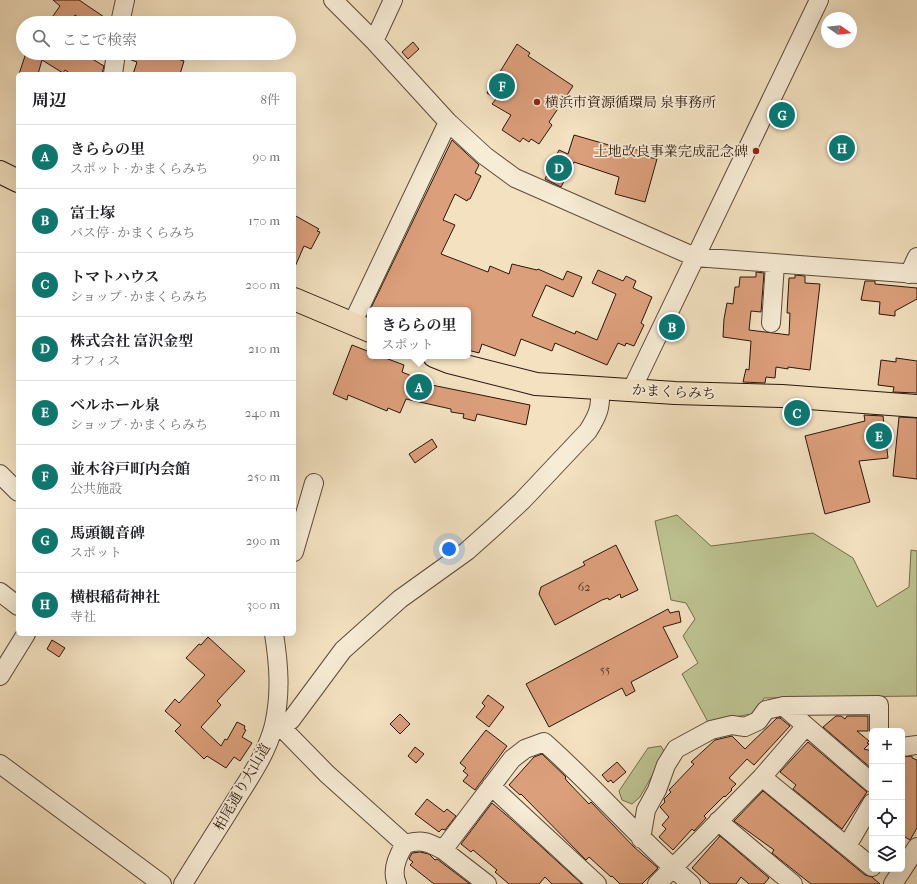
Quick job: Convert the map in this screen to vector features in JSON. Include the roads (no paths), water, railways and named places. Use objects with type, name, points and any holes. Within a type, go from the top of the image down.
[{"type":"main road","points":[[0,172],[16,180]]},
{"type":"main road","points":[[296,300],[361,327]]},
{"type":"main road","name":"かまくらみち","points":[[442,359],[536,384],[632,389],[675,393],[782,396],[917,406]]},
{"type":"street","points":[[122,16],[125,0]]},
{"type":"street","points":[[334,0],[374,41],[448,122],[485,156],[515,178],[695,257],[913,274],[917,257]]},
{"type":"street","points":[[374,41],[393,0]]},
{"type":"street","points":[[632,389],[820,0]]},
{"type":"street","points":[[113,72],[115,60]]},
{"type":"street","points":[[369,307],[448,122]]},
{"type":"street","points":[[770,323],[775,264]]},
{"type":"street","points":[[361,327],[367,313]]},
{"type":"street","points":[[405,844],[277,727],[291,720],[342,650],[400,599],[467,551],[522,501],[588,431],[597,418],[601,405],[600,388]]},
{"type":"street","points":[[0,474],[16,490]]},
{"type":"street","points":[[296,540],[300,517],[314,484]]},
{"type":"street","points":[[0,592],[16,604]]},
{"type":"street","points":[[0,676],[25,636]]},
{"type":"street","name":"柏尾通り大山道","points":[[183,884],[249,778],[277,727],[279,668],[274,636]]},
{"type":"street","points":[[641,839],[646,810],[657,790],[666,765],[676,749],[711,730],[732,725],[745,727],[758,720],[766,710],[783,706],[879,705],[879,728]]},
{"type":"street","points":[[783,706],[869,780]]},
{"type":"street","points":[[657,884],[762,777],[806,726]]},
{"type":"street","points":[[443,850],[512,759],[525,749],[544,742],[576,770],[641,839],[691,884]]},
{"type":"street","points":[[905,747],[917,745]]},
{"type":"street","points":[[0,764],[162,884]]},
{"type":"street","points":[[762,777],[869,864]]},
{"type":"street","points":[[491,786],[597,884]]},
{"type":"street","points":[[847,846],[869,808]]},
{"type":"street","points":[[718,821],[793,884]]},
{"type":"street","points":[[397,884],[395,880],[395,868],[398,855],[405,844],[418,840],[429,843],[443,850],[487,884]]},
{"type":"street","points":[[879,872],[893,884],[917,847]]},
{"type":"place","name":"並木谷戸町内会館","points":[[502,86]]},
{"type":"place","name":"横浜市資源循環局 泉事務所","points":[[537,102]]},
{"type":"place","name":"馬頭観音碑","points":[[782,115]]},
{"type":"place","name":"横根稲荷神社","points":[[842,148]]},
{"type":"place","name":"土地改良事業完成記念碑","points":[[756,151]]},
{"type":"place","name":"株式会社 富沢金型","points":[[559,168]]},
{"type":"place","name":"富士塚","points":[[672,327]]},
{"type":"place","name":"きららの里","points":[[419,387]]},
{"type":"place","name":"トマトハウス","points":[[797,413]]},
{"type":"place","name":"ベルホール泉","points":[[879,436]]}]
